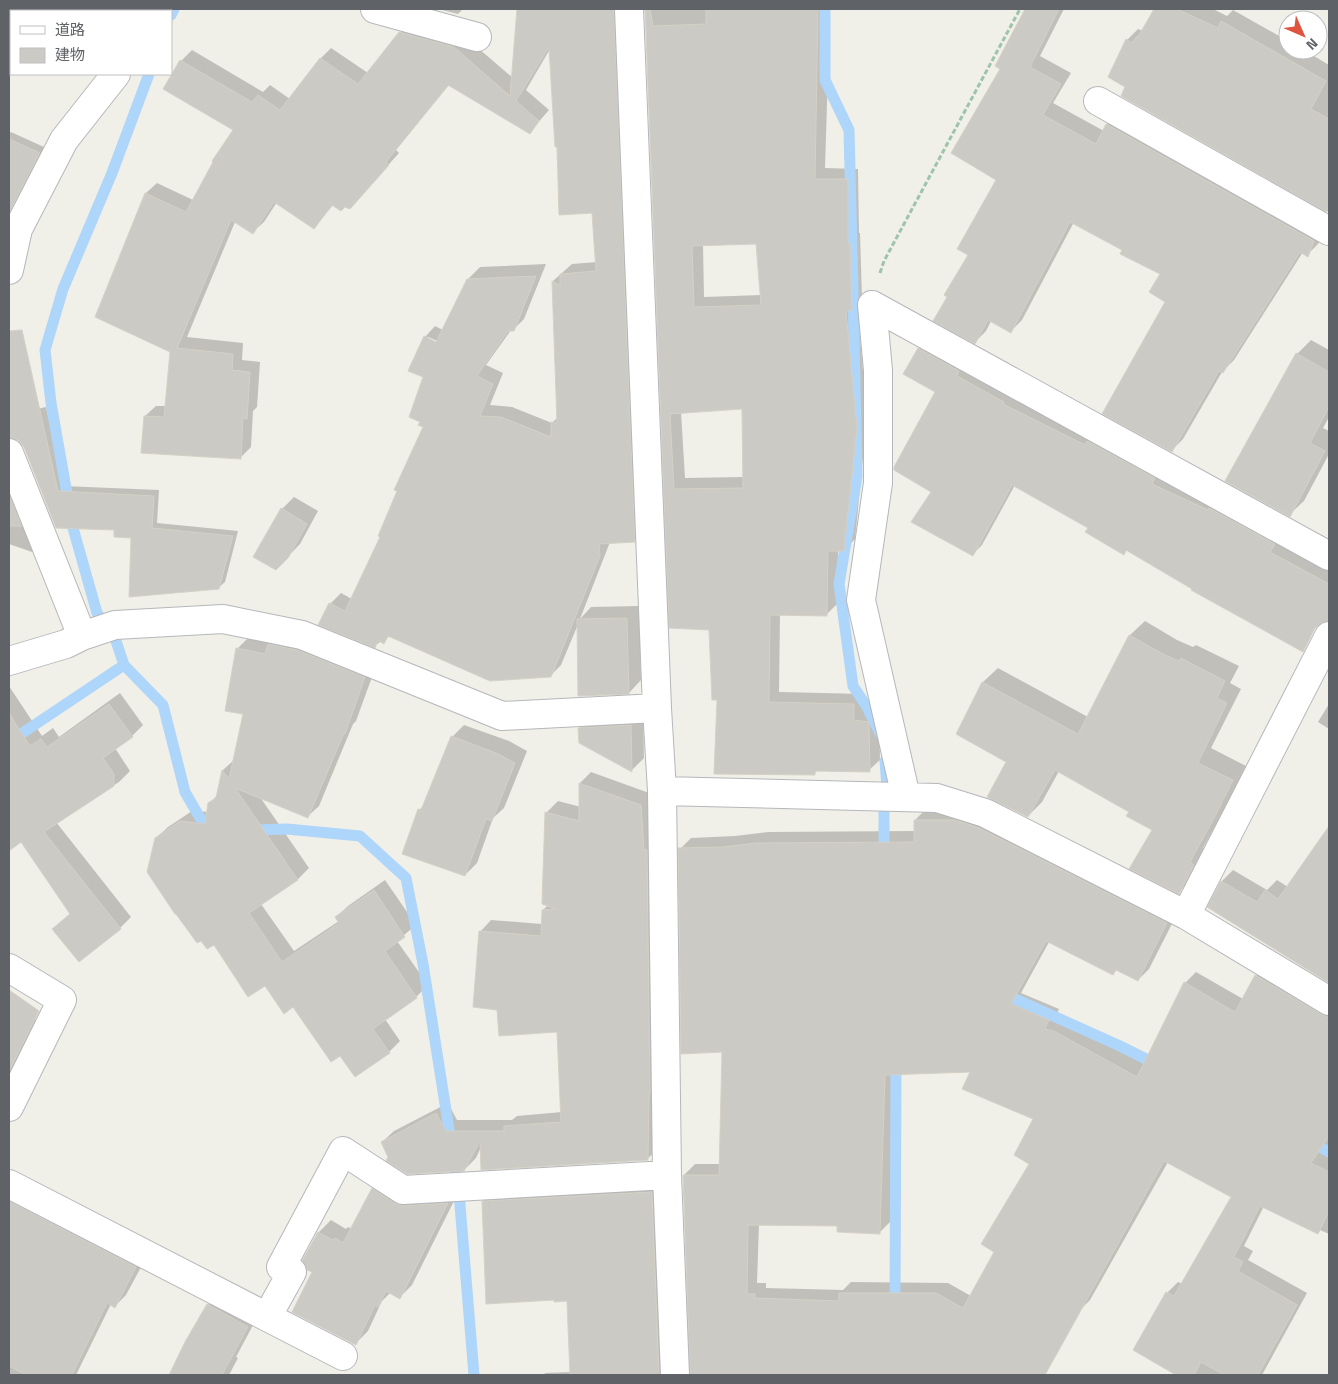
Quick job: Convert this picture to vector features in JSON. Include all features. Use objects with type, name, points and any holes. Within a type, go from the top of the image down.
[{"type":"street","points":[[375,9],[477,37]]},
{"type":"street","points":[[629,9],[662,791],[668,1175],[675,1375]]},
{"type":"street","points":[[9,270],[18,229],[64,140],[115,75]]},
{"type":"street","points":[[1098,101],[1329,231]]},
{"type":"street","points":[[872,305],[1329,556]]},
{"type":"street","points":[[872,305],[878,370],[878,483],[861,600],[893,797]]},
{"type":"street","points":[[9,453],[99,630]]},
{"type":"street","points":[[9,661],[66,644],[99,630],[223,619],[302,635],[502,716],[657,708]]},
{"type":"street","points":[[1186,915],[1329,636]]},
{"type":"street","points":[[662,791],[937,798],[985,813],[1186,915],[1329,1001]]},
{"type":"street","points":[[9,968],[62,1000],[9,1107]]},
{"type":"street","points":[[267,1317],[292,1272],[281,1266],[343,1151],[402,1190],[668,1175]]},
{"type":"street","points":[[9,1184],[343,1356]]},
{"type":"path","points":[[872,305],[884,261],[1020,9]]},
{"type":"building","points":[[517,9],[614,9],[635,542],[599,544],[600,556],[551,677],[490,681],[388,636],[384,644],[378,640],[375,648],[318,625],[329,603],[345,611],[380,537],[378,536],[397,491],[394,490],[423,427],[418,425],[420,422],[409,417],[423,377],[408,371],[424,336],[436,342],[467,279],[536,276],[514,331],[508,331],[477,376],[493,384],[480,416],[501,417],[551,437],[551,422],[557,423],[552,281],[560,285],[560,274],[596,271],[592,213],[559,215],[557,147],[555,147],[549,47],[516,101],[539,121],[530,134],[448,85],[386,162],[389,165],[350,209],[345,207],[341,211],[332,205],[314,229],[274,202],[253,234],[231,220],[177,348],[233,354],[232,370],[250,372],[247,419],[243,418],[241,459],[141,453],[144,416],[164,417],[170,352],[95,317],[145,193],[186,212],[212,161],[233,130],[163,89],[180,60],[252,102],[258,95],[280,110],[320,58],[358,84],[399,32],[454,47],[510,96]]},
{"type":"building","points":[[645,9],[650,9],[653,26],[706,24],[706,9],[818,9],[815,179],[848,179],[848,243],[850,243],[852,310],[846,311],[857,428],[844,551],[828,551],[827,616],[770,615],[769,702],[854,704],[854,720],[869,722],[870,772],[815,771],[815,775],[714,774],[717,700],[712,700],[709,630],[669,628]],"holes":[[[756,244],[761,305],[694,307],[692,246]],[[742,409],[743,488],[674,489],[670,414]]]},
{"type":"building","points":[[1025,9],[1059,9],[1030,67],[1061,84],[1043,115],[1096,144],[1106,124],[1314,241],[1308,257],[1300,252],[1223,373],[1219,371],[1172,452],[1102,414],[1165,302],[1149,292],[1160,274],[1120,254],[1122,250],[1070,222],[1011,333],[988,320],[975,344],[933,321],[947,297],[944,295],[968,255],[957,249],[996,180],[951,153],[1000,69],[995,66]]},
{"type":"building","points":[[1154,9],[1177,9],[1218,28],[1221,21],[1278,54],[1278,60],[1289,60],[1326,81],[1311,109],[1329,119],[1329,204],[1326,212],[1121,96],[1125,87],[1108,77],[1126,39],[1132,43],[1138,37]]},
{"type":"building","points":[[9,139],[40,153],[9,213]]},
{"type":"building","points":[[22,330],[58,491],[154,496],[152,528],[233,536],[219,589],[129,597],[131,538],[114,537],[114,530],[56,528],[24,447],[18,440],[9,438],[9,331]]},
{"type":"building","points":[[918,348],[959,371],[957,376],[1004,402],[1003,404],[1085,445],[1087,441],[1155,478],[1152,484],[1208,510],[1209,508],[1275,544],[1270,552],[1329,584],[1329,621],[1321,623],[1315,628],[1303,652],[1191,590],[1126,550],[1124,555],[1085,532],[1088,528],[1012,485],[973,556],[911,522],[931,492],[894,470],[894,467],[935,392],[903,374]]},
{"type":"building","points":[[1296,353],[1329,372],[1329,407],[1310,443],[1325,451],[1290,517],[1225,481]]},
{"type":"building","points":[[9,495],[22,526],[9,526]]},
{"type":"building","points":[[281,508],[307,524],[288,558],[276,570],[253,557]]},
{"type":"building","points":[[627,618],[629,694],[578,696],[577,619]]},
{"type":"building","points":[[1129,635],[1163,654],[1179,661],[1181,658],[1225,681],[1217,698],[1227,703],[1198,763],[1233,780],[1190,862],[1194,865],[1179,894],[1129,869],[1152,830],[1126,816],[1129,812],[1055,770],[1028,817],[987,797],[1006,762],[956,734],[982,682],[1078,734]]},
{"type":"building","points":[[268,644],[297,650],[365,677],[345,734],[308,818],[235,788],[298,880],[249,913],[282,962],[339,923],[335,917],[374,890],[405,937],[385,951],[417,998],[373,1029],[390,1053],[355,1077],[340,1056],[331,1062],[293,1007],[284,1014],[265,986],[248,997],[214,945],[207,949],[201,941],[197,943],[147,872],[155,838],[180,821],[205,824],[208,803],[216,798],[222,770],[229,779],[243,714],[225,711],[236,648],[265,654]]},
{"type":"building","points":[[109,704],[133,737],[103,758],[114,774],[114,786],[44,832],[121,929],[79,962],[52,929],[70,914],[21,842],[9,851],[9,713],[30,746],[41,739],[47,747]]},
{"type":"building","points":[[631,725],[632,772],[579,743],[578,728]]},
{"type":"building","points":[[451,736],[496,753],[515,763],[492,821],[486,819],[465,876],[402,854],[418,809],[421,810]]},
{"type":"building","points":[[579,783],[641,805],[644,850],[647,850],[650,1094],[648,1160],[481,1170],[480,1141],[464,1171],[407,1174],[386,1161],[388,1157],[381,1142],[436,1113],[446,1131],[504,1131],[504,1126],[561,1122],[557,1032],[499,1036],[497,1010],[473,1007],[479,931],[541,936],[542,910],[556,909],[542,904],[545,812],[579,821]]},
{"type":"building","points":[[914,820],[955,820],[979,828],[1167,923],[1138,981],[1116,970],[1113,975],[1046,941],[1011,1004],[1049,1020],[1045,1029],[1054,1031],[1137,1077],[1184,982],[1235,1012],[1255,975],[1329,1017],[1329,1136],[1311,1163],[1329,1172],[1329,1211],[1318,1234],[1260,1206],[1234,1257],[1243,1262],[1238,1271],[1297,1305],[1258,1375],[1224,1375],[1201,1362],[1194,1375],[1176,1375],[1133,1350],[1166,1292],[1174,1296],[1231,1197],[1164,1161],[1045,1375],[690,1375],[683,1175],[719,1175],[722,1052],[681,1054],[678,848],[723,847],[756,843],[914,842]],"holes":[[[970,1072],[962,1089],[1033,1119],[1014,1155],[1029,1164],[981,1244],[994,1252],[963,1308],[936,1293],[839,1293],[839,1301],[755,1298],[755,1294],[747,1294],[748,1225],[837,1226],[837,1232],[880,1234],[885,1075]]]},
{"type":"building","points":[[1329,826],[1329,983],[1207,907],[1221,881],[1257,902],[1265,890],[1278,899]]},
{"type":"building","points":[[9,990],[39,1011],[9,1072]]},
{"type":"building","points":[[372,1188],[394,1203],[403,1206],[448,1203],[400,1299],[386,1291],[378,1307],[375,1305],[356,1345],[292,1312],[312,1272],[307,1270],[302,1261],[318,1232],[343,1243]]},
{"type":"building","points":[[652,1192],[659,1375],[570,1375],[567,1301],[486,1304],[482,1201]]},
{"type":"building","points":[[9,1201],[136,1267],[115,1308],[107,1303],[72,1375],[26,1375],[9,1366]]},
{"type":"building","points":[[207,1304],[248,1327],[222,1375],[169,1375],[185,1342]]},
{"type":"waterway","points":[[172,13],[174,9]]},
{"type":"waterway","points":[[825,9],[825,80],[849,130],[853,289],[857,476],[839,584],[853,686],[867,707],[880,733]]},
{"type":"waterway","points":[[149,75],[112,173],[63,289],[45,350],[51,403],[73,528],[97,613],[115,638],[124,665],[163,705],[185,792],[200,818],[219,828]]},
{"type":"waterway","points":[[9,742],[124,665]]},
{"type":"waterway","points":[[884,857],[884,808],[887,787],[885,761]]},
{"type":"waterway","points":[[250,830],[287,829],[360,836],[406,878],[423,964],[459,1193],[474,1375]]},
{"type":"waterway","points":[[1000,992],[1158,1065]]},
{"type":"waterway","points":[[895,1309],[896,1060]]},
{"type":"waterway","points":[[1309,1141],[1329,1152]]}]
